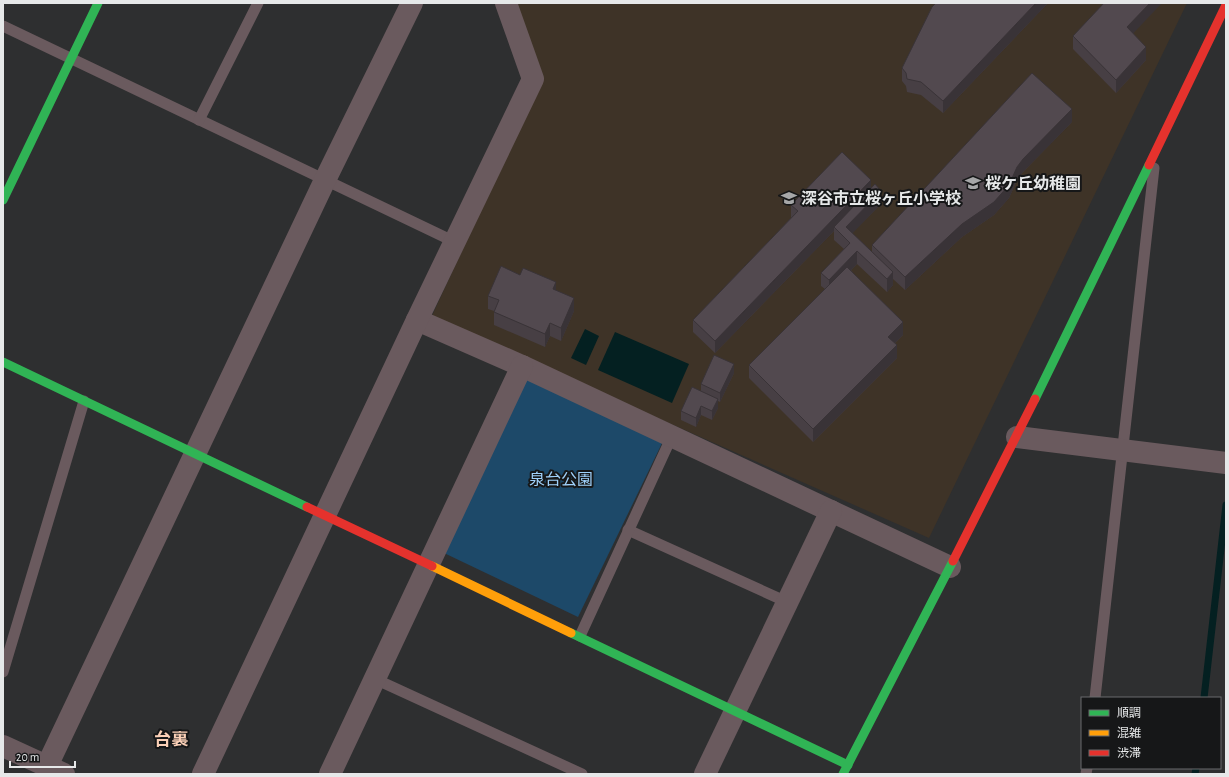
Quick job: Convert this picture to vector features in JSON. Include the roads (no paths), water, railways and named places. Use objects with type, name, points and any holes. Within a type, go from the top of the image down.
[{"type":"street","points":[[3,200],[98,3]]},
{"type":"street","points":[[3,746],[56,770],[195,454],[325,180],[412,3]]},
{"type":"street","points":[[203,774],[417,320],[533,79],[506,3]]},
{"type":"street","points":[[843,774],[1017,437],[1226,5]]},
{"type":"street","points":[[417,320],[522,366],[950,567]]},
{"type":"street","points":[[3,362],[848,764]]},
{"type":"street","points":[[330,774],[430,565],[522,366]]},
{"type":"street","points":[[1017,437],[1226,463]]},
{"type":"street","points":[[705,774],[831,510]]},
{"type":"lane","points":[[200,120],[258,3]]},
{"type":"lane","points":[[3,26],[455,242]]},
{"type":"lane","points":[[1095,697],[1156,149]]},
{"type":"lane","points":[[3,672],[84,401]]},
{"type":"lane","points":[[580,636],[672,436]]},
{"type":"lane","points":[[628,530],[787,602]]},
{"type":"lane","points":[[375,679],[582,774]]},
{"type":"waterway","points":[[1204,697],[1226,505]]},
{"type":"waterway","points":[[1195,774],[1196,769]]},
{"type":"place","name":"桜ケ丘幼稚園","points":[[973,183]]},
{"type":"place","name":"深谷市立桜ヶ丘小学校","points":[[789,198]]},
{"type":"district","name":"台裏","points":[[171,739]]},
{"type":"park label","name":"泉台公園","points":[[561,479]]}]
